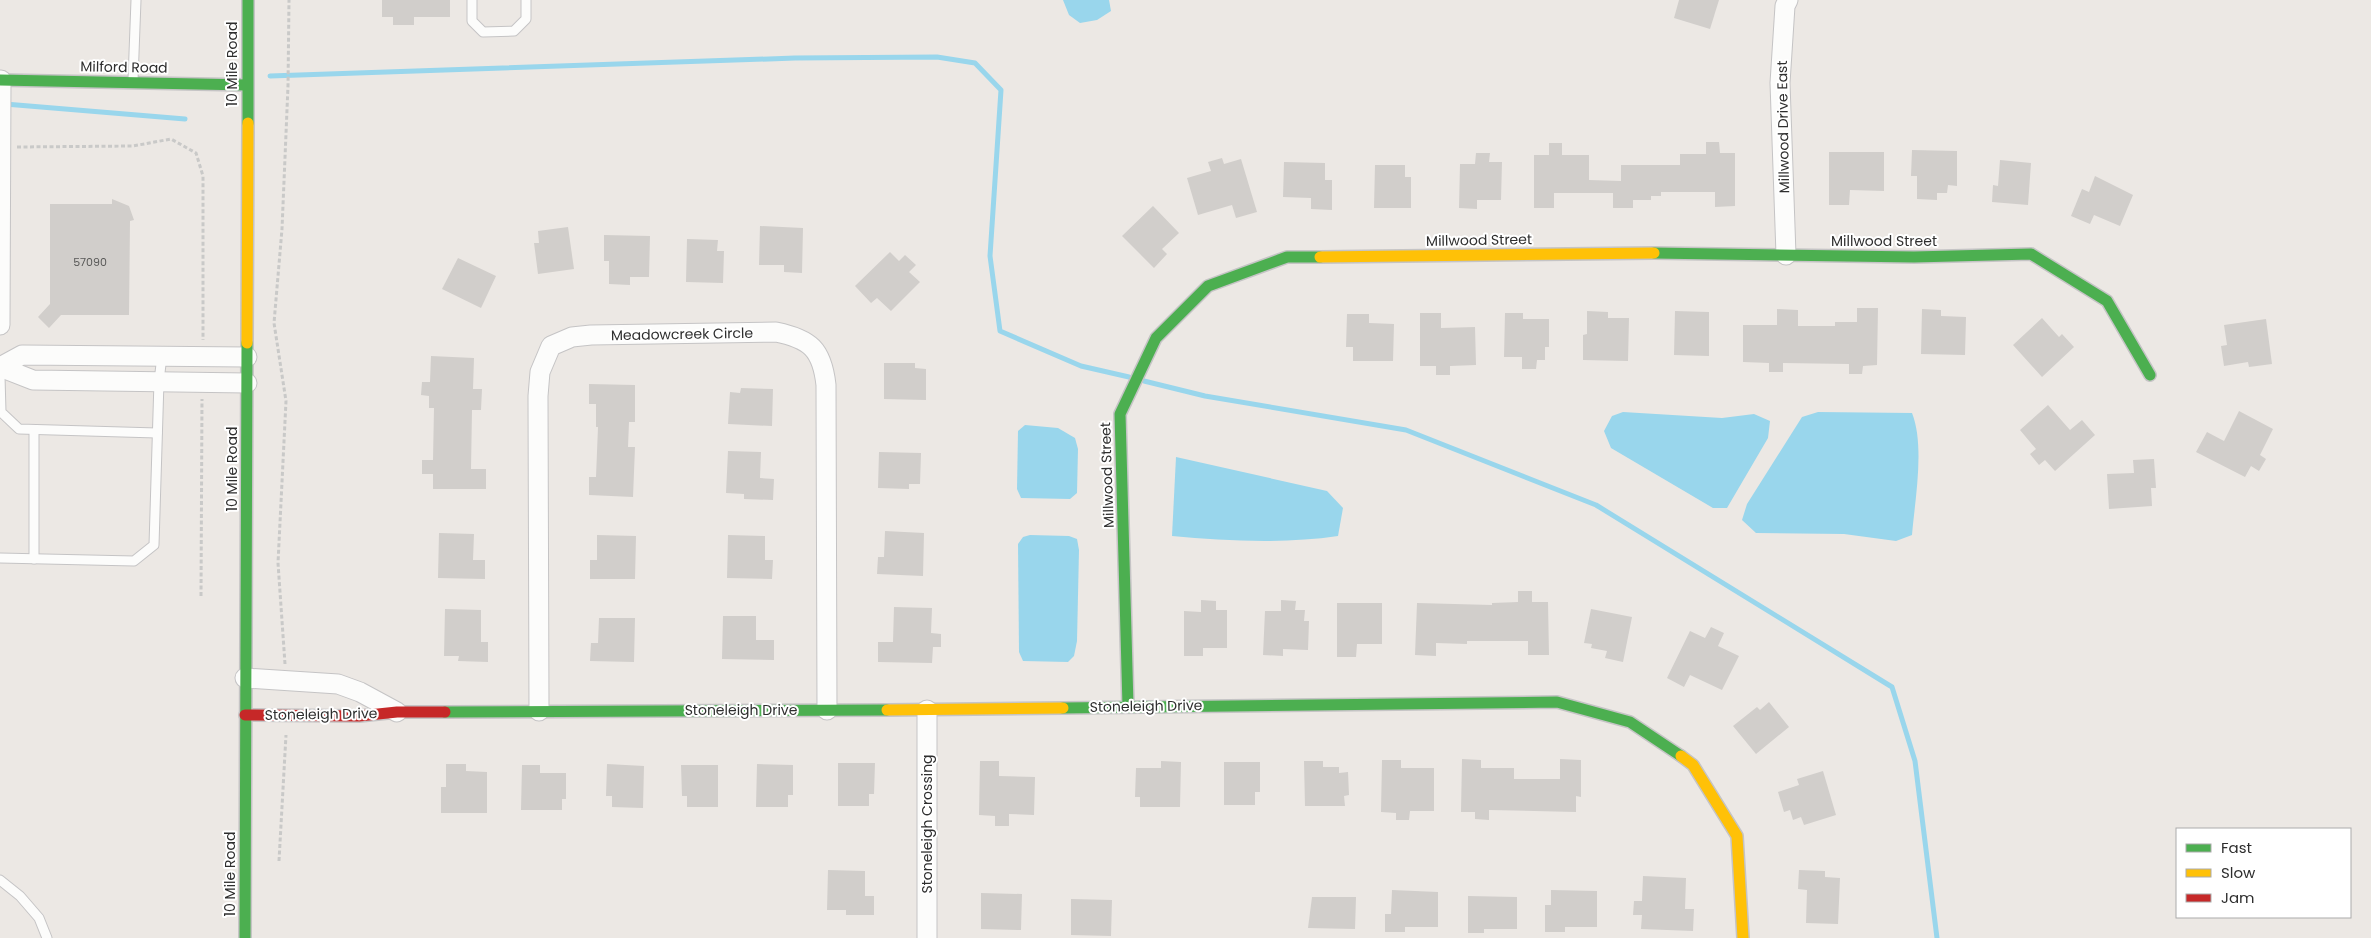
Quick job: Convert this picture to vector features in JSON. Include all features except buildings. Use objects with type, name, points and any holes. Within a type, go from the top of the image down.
[{"type":"street","name":"10 Mile Road","points":[[245,938],[244,715],[248,0]]},
{"type":"street","name":"Millwood Drive East","points":[[1786,255],[1780,83],[1785,6],[1788,0]]},
{"type":"street","name":"Milford Road","points":[[0,80],[247,85]]},
{"type":"street","points":[[0,80],[0,325]]},
{"type":"street","name":"Millwood Street","points":[[1128,706],[1120,414],[1156,338],[1208,286],[1287,257],[1640,253],[1914,257],[2031,254],[2107,301],[2150,375]]},
{"type":"street","name":"Meadowcreek Circle","points":[[539,711],[538,396],[540,372],[551,346],[572,337],[591,335],[776,332],[796,336],[814,347],[824,365],[826,385],[827,710]]},
{"type":"street","points":[[0,367],[22,355],[247,357]]},
{"type":"street","points":[[0,367],[33,380],[247,383]]},
{"type":"street","name":"Stoneleigh Drive","points":[[245,678],[338,684],[360,692],[398,712]]},
{"type":"street","name":"Stoneleigh Drive","points":[[244,715],[359,716],[398,712],[927,710],[1557,702],[1630,722],[1693,765],[1737,836],[1743,938]]},
{"type":"street","name":"Stoneleigh Crossing","points":[[927,710],[927,938]]},
{"type":"lane","points":[[133,83],[136,0]]},
{"type":"lane","points":[[472,0],[472,21],[484,32],[514,31],[526,19],[526,0]]},
{"type":"lane","points":[[0,558],[134,561],[154,544],[159,381],[162,356]]},
{"type":"lane","points":[[0,376],[1,412],[19,429],[157,433]]},
{"type":"lane","points":[[34,430],[34,559]]},
{"type":"lane","points":[[0,880],[20,896],[39,918],[47,938]]},
{"type":"path","points":[[286,680],[278,563],[286,401],[274,323],[282,220],[288,86],[289,0]]},
{"type":"path","points":[[1,147],[133,146],[171,139],[196,153],[203,176],[203,357]]},
{"type":"path","points":[[201,596],[202,382]]},
{"type":"path","points":[[278,862],[287,716]]},
{"type":"water","points":[[1063,0],[1109,0],[1111,11],[1097,20],[1080,23],[1069,15]]},
{"type":"water","points":[[1623,412],[1722,418],[1754,414],[1770,421],[1768,438],[1727,508],[1713,508],[1611,448],[1604,431],[1612,416]]},
{"type":"water","points":[[1818,412],[1912,413],[1916,426],[1919,457],[1912,535],[1896,541],[1844,534],[1756,533],[1742,520],[1747,504],[1802,417]]},
{"type":"water","points":[[1025,425],[1058,428],[1075,438],[1078,449],[1077,493],[1070,499],[1021,498],[1017,489],[1018,431]]},
{"type":"water","points":[[1176,457],[1327,491],[1343,508],[1338,536],[1318,539],[1255,541],[1172,536]]},
{"type":"water","points":[[1030,535],[1069,536],[1077,539],[1079,550],[1077,641],[1074,656],[1068,662],[1023,661],[1019,652],[1018,544],[1023,537]]},
{"type":"waterway","points":[[270,76],[795,58],[937,57],[975,63],[1001,90],[990,256],[1000,331],[1081,366],[1129,377]]},
{"type":"waterway","points":[[5,104],[185,119]]},
{"type":"waterway","points":[[1144,381],[1205,396],[1406,430],[1596,505],[1892,687],[1915,761],[1937,938]]},
{"type":"traffic: fast","points":[[248,0],[248,123]]},
{"type":"traffic: fast","points":[[0,80],[247,85]]},
{"type":"traffic: fast","points":[[1654,253],[1914,257],[2031,254],[2107,301],[2150,375]]},
{"type":"traffic: fast","points":[[1128,706],[1120,414],[1156,338],[1208,286],[1287,257],[1320,257]]},
{"type":"traffic: fast","points":[[245,938],[247,343]]},
{"type":"traffic: fast","points":[[1063,708],[1557,702],[1630,722],[1681,756]]},
{"type":"traffic: fast","points":[[445,712],[887,710]]},
{"type":"traffic: slow","points":[[247,343],[248,123]]},
{"type":"traffic: slow","points":[[1320,257],[1654,253]]},
{"type":"traffic: slow","points":[[887,710],[1063,708]]},
{"type":"traffic: slow","points":[[1681,756],[1693,765],[1737,836],[1743,938]]},
{"type":"traffic: jam","points":[[245,715],[359,716],[397,712],[445,712]]}]
